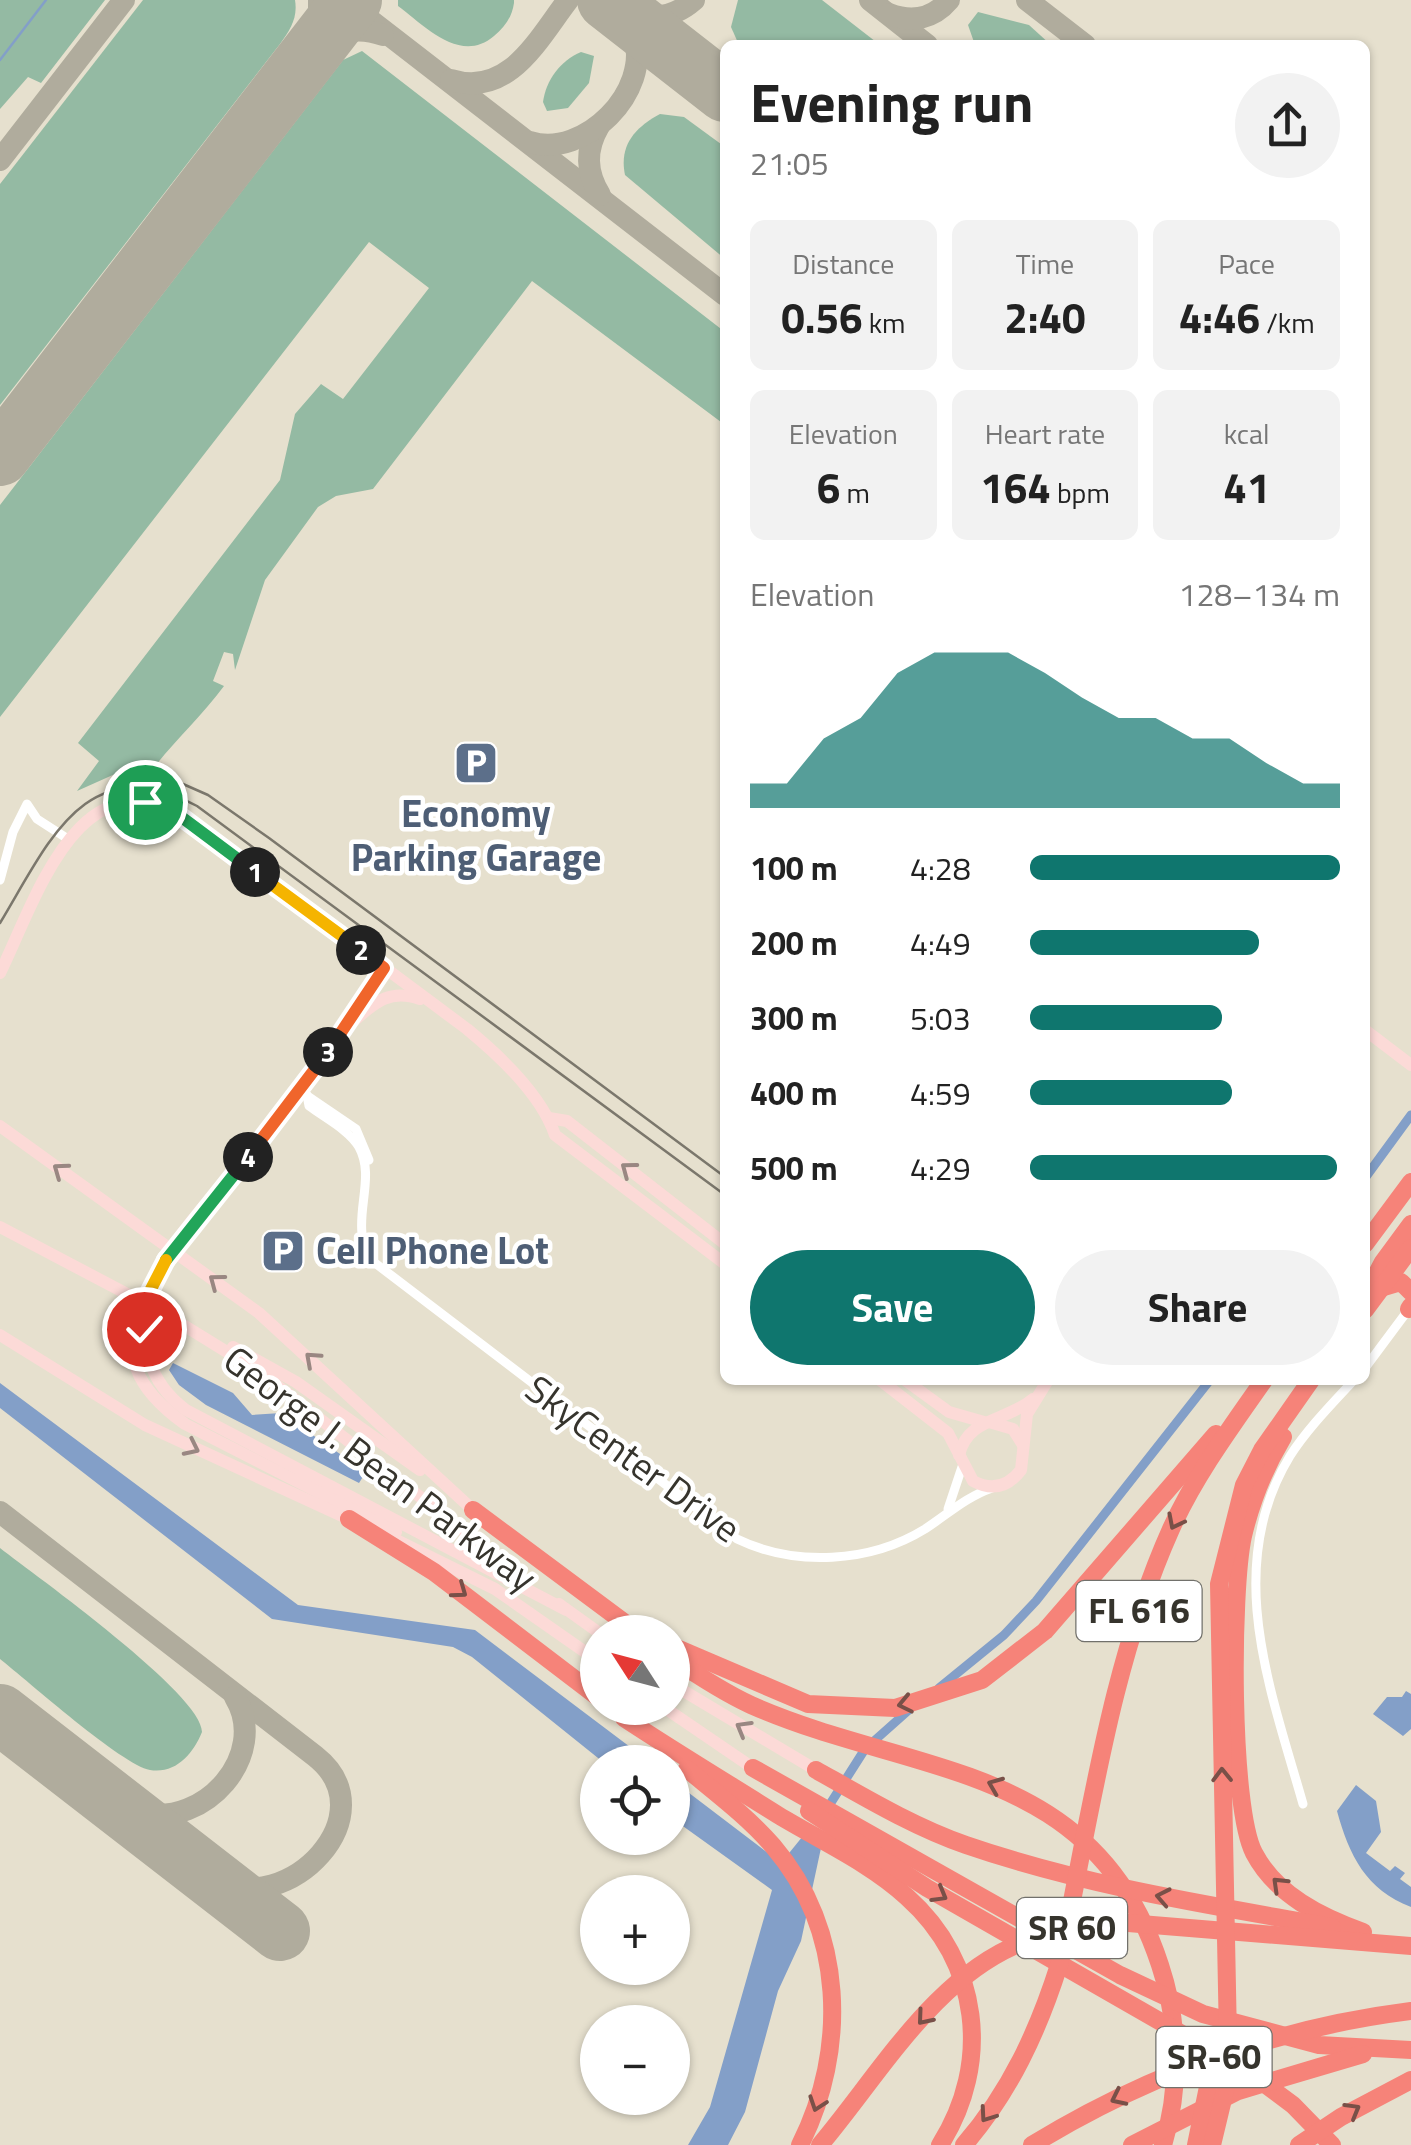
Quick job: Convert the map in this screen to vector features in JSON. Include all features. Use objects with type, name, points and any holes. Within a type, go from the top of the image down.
[{"type":"highway","points":[[1370,1237],[1411,1182]]},
{"type":"highway","points":[[1373,1292],[1411,1224]]},
{"type":"highway","points":[[1373,1292],[1411,1248]]},
{"type":"highway","points":[[1373,1292],[1401,1282],[1410,1302]]},
{"type":"highway","points":[[690,1654],[808,1704],[894,1708],[982,1680],[1024,1650],[1259,1385]]},
{"type":"highway","name":"FL 616","points":[[964,2145],[1020,2064],[1059,1965],[1117,1694],[1157,1562],[1200,1476],[1260,1385]]},
{"type":"highway","name":"FL 616","points":[[1207,2144],[1227,2070],[1218,1641],[1222,1568],[1244,1485],[1262,1450],[1310,1385]]},
{"type":"highway","points":[[1311,1385],[1275,1451],[1244,1534],[1235,1619],[1241,1811],[1253,1852],[1274,1881],[1305,1905],[1362,1932]]},
{"type":"highway","points":[[474,1510],[613,1615]]},
{"type":"highway","points":[[350,1519],[434,1572],[580,1684]]},
{"type":"highway","points":[[586,1596],[619,1615]]},
{"type":"highway","points":[[690,1669],[751,1705],[1015,1793],[1077,1836],[1116,1878],[1148,1931],[1172,2016],[1175,2082],[1163,2145]]},
{"type":"highway","points":[[632,1725],[745,1817],[775,1848],[810,1907],[831,1979],[833,2038],[820,2100],[800,2145]]},
{"type":"highway","points":[[636,1725],[908,1897],[954,1955],[968,1996],[971,2066],[960,2108],[940,2145]]},
{"type":"highway","points":[[753,1768],[927,1888],[1250,2072],[1293,2105],[1332,2145]]},
{"type":"highway","points":[[816,1770],[963,1844],[1058,1873],[1411,1944]]},
{"type":"highway","points":[[802,1800],[1120,1976],[1203,2014],[1319,2045],[1411,2047]]},
{"type":"highway","name":"SR 60","points":[[820,2145],[949,1990],[990,1959],[1056,1930],[1130,1922],[1411,1944]]},
{"type":"highway","name":"SR-60","points":[[1032,2145],[1105,2104],[1219,2054],[1338,2022],[1411,2011]]},
{"type":"highway","points":[[1132,2145],[1238,2092],[1343,2058],[1411,2047]]},
{"type":"highway","points":[[1300,2145],[1340,2117],[1411,2080]]},
{"type":"street","points":[[0,972],[68,839],[110,806],[135,801],[157,804],[188,821],[432,1003],[502,1061],[550,1118],[556,1135],[720,1260]]},
{"type":"street","points":[[0,880],[13,832],[27,804],[37,819],[68,839]]},
{"type":"street","points":[[384,968],[304,1093],[138,1294],[131,1355],[141,1383],[158,1405],[185,1424],[290,1474],[461,1570]]},
{"type":"street","points":[[336,1041],[386,996],[400,994],[432,1003]]},
{"type":"street","points":[[1370,1034],[1411,1064]]},
{"type":"street","name":"SkyCenter Drive","points":[[304,1093],[352,1126],[366,1147],[369,1160],[362,1237],[375,1263],[743,1542],[801,1556],[853,1555],[906,1539],[946,1512],[994,1488]]},
{"type":"street","points":[[550,1118],[567,1122],[720,1240]]},
{"type":"street","points":[[0,1126],[149,1236],[174,1248],[270,1322],[474,1510]]},
{"type":"street","name":"George J. Bean Parkway","points":[[0,1227],[168,1315],[302,1401],[580,1620]]},
{"type":"street","points":[[174,1248],[150,1291],[144,1329],[149,1364],[170,1398],[220,1429],[487,1564],[566,1610]]},
{"type":"street","points":[[1370,1361],[1410,1302]]},
{"type":"street","points":[[168,1315],[296,1382],[474,1510]]},
{"type":"street","name":"George J. Bean Parkway","points":[[0,1335],[145,1424],[461,1570],[580,1649]]},
{"type":"street","points":[[887,1385],[937,1422],[972,1481],[994,1488],[1004,1485],[1021,1470],[1027,1414],[1044,1385]]},
{"type":"street","points":[[912,1385],[950,1412],[1013,1429],[1024,1448]]},
{"type":"street","points":[[1302,1804],[1256,1628],[1256,1549],[1273,1489],[1290,1457],[1350,1385]]},
{"type":"street","points":[[946,1512],[967,1433],[1017,1411],[1035,1398]]},
{"type":"street","points":[[690,1695],[816,1770]]},
{"type":"street","points":[[690,1725],[753,1768]]},
{"type":"green space","points":[[0,0],[105,0],[41,83],[28,77],[0,109]]},
{"type":"green space","points":[[143,0],[295,0],[295,12],[280,44],[0,405],[0,184]]},
{"type":"green space","points":[[398,0],[514,3],[510,17],[498,33],[481,44],[468,46],[443,39],[398,6]]},
{"type":"green space","points":[[738,0],[822,0],[874,40],[737,40],[731,27]]},
{"type":"green space","points":[[978,12],[1029,25],[1046,40],[973,40],[968,25]]},
{"type":"green space","points":[[362,51],[720,328],[720,421],[532,281],[373,489],[336,496],[318,507],[265,580],[235,670],[233,654],[224,652],[213,681],[224,686],[152,770],[115,774],[77,791],[99,761],[78,743],[280,480],[295,414],[321,384],[343,399],[429,288],[369,242],[0,717],[0,505],[343,60]]},
{"type":"green space","points":[[581,52],[594,56],[589,83],[568,108],[547,111],[543,102],[551,79]]},
{"type":"green space","points":[[660,114],[684,117],[720,143],[720,255],[625,175],[624,155],[630,139]]},
{"type":"green space","points":[[0,1548],[148,1665],[195,1715],[202,1732],[194,1748],[176,1766],[150,1770],[137,1765],[0,1659]]},
{"type":"water","points":[[173,1363],[233,1393],[252,1415],[281,1413],[366,1472],[359,1483],[206,1405],[179,1385],[169,1370]]},
{"type":"water","points":[[0,1383],[298,1605],[475,1630],[580,1709],[580,1725],[601,1725],[627,1745],[582,1745],[472,1657],[453,1647],[272,1619],[0,1408]]},
{"type":"water","points":[[1406,1691],[1411,1694],[1411,1729],[1403,1736],[1373,1714],[1387,1697],[1402,1697]]},
{"type":"water","points":[[1356,1785],[1376,1801],[1381,1832],[1366,1853],[1390,1871],[1395,1866],[1405,1873],[1400,1879],[1411,1887],[1411,1907],[1371,1881],[1347,1842],[1337,1811]]},
{"type":"water","points":[[690,1794],[781,1863],[807,1831],[821,1848],[801,1941],[778,1991],[745,2112],[728,2145],[688,2145],[710,2107],[772,1890],[690,1831]]},
{"type":"waterway","points":[[0,60],[46,0]]},
{"type":"waterway","points":[[1370,1171],[1411,1115]]},
{"type":"waterway","points":[[939,1688],[1004,1635],[1036,1601],[1206,1385]]},
{"type":"waterway","points":[[825,1812],[865,1749],[910,1709]]},
{"type":"taxiway","points":[[0,160],[124,0]]},
{"type":"taxiway","points":[[311,50],[319,30],[319,0]]},
{"type":"taxiway","points":[[344,0],[720,291]]},
{"type":"taxiway","points":[[451,80],[490,81],[506,73],[533,47],[568,0]]},
{"type":"taxiway","points":[[530,142],[551,145],[572,140],[609,116],[623,98],[633,78],[637,57],[634,36],[625,20],[603,0]]},
{"type":"taxiway","points":[[616,4],[636,14],[656,17],[675,12],[694,0]]},
{"type":"taxiway","points":[[870,0],[921,40]]},
{"type":"taxiway","points":[[889,14],[922,17],[949,0]]},
{"type":"taxiway","points":[[1027,0],[1079,40]]},
{"type":"taxiway","points":[[273,106],[306,61],[331,38],[363,30],[383,35]]},
{"type":"taxiway","points":[[599,126],[589,161],[600,195]]},
{"type":"taxiway","points":[[0,1512],[315,1756],[335,1780],[341,1805],[335,1831],[320,1854],[299,1873],[272,1885],[244,1889],[215,1881]]},
{"type":"taxiway","points":[[45,1749],[129,1809],[165,1815],[188,1809],[208,1798],[237,1763],[244,1742],[244,1719],[235,1697]]},
{"type":"runway","points":[[0,456],[352,0]]},
{"type":"runway","points":[[607,0],[720,88]]},
{"type":"runway","points":[[0,1714],[280,1931]]},
{"type":"tram line","points":[[183,784],[208,795],[269,838],[720,1173]]},
{"type":"tram line","points":[[0,923],[36,862],[75,812],[99,796],[126,788],[159,791],[197,806],[720,1191]]},
{"type":"place","name":"Economy Parking Garage","points":[[476,763]]},
{"type":"place","name":"Cell Phone Lot","points":[[283,1251]]},
{"type":"route","points":[[144,1329],[150,1291],[174,1248],[296,1095],[384,968],[188,821],[172,810],[145,802]]}]
